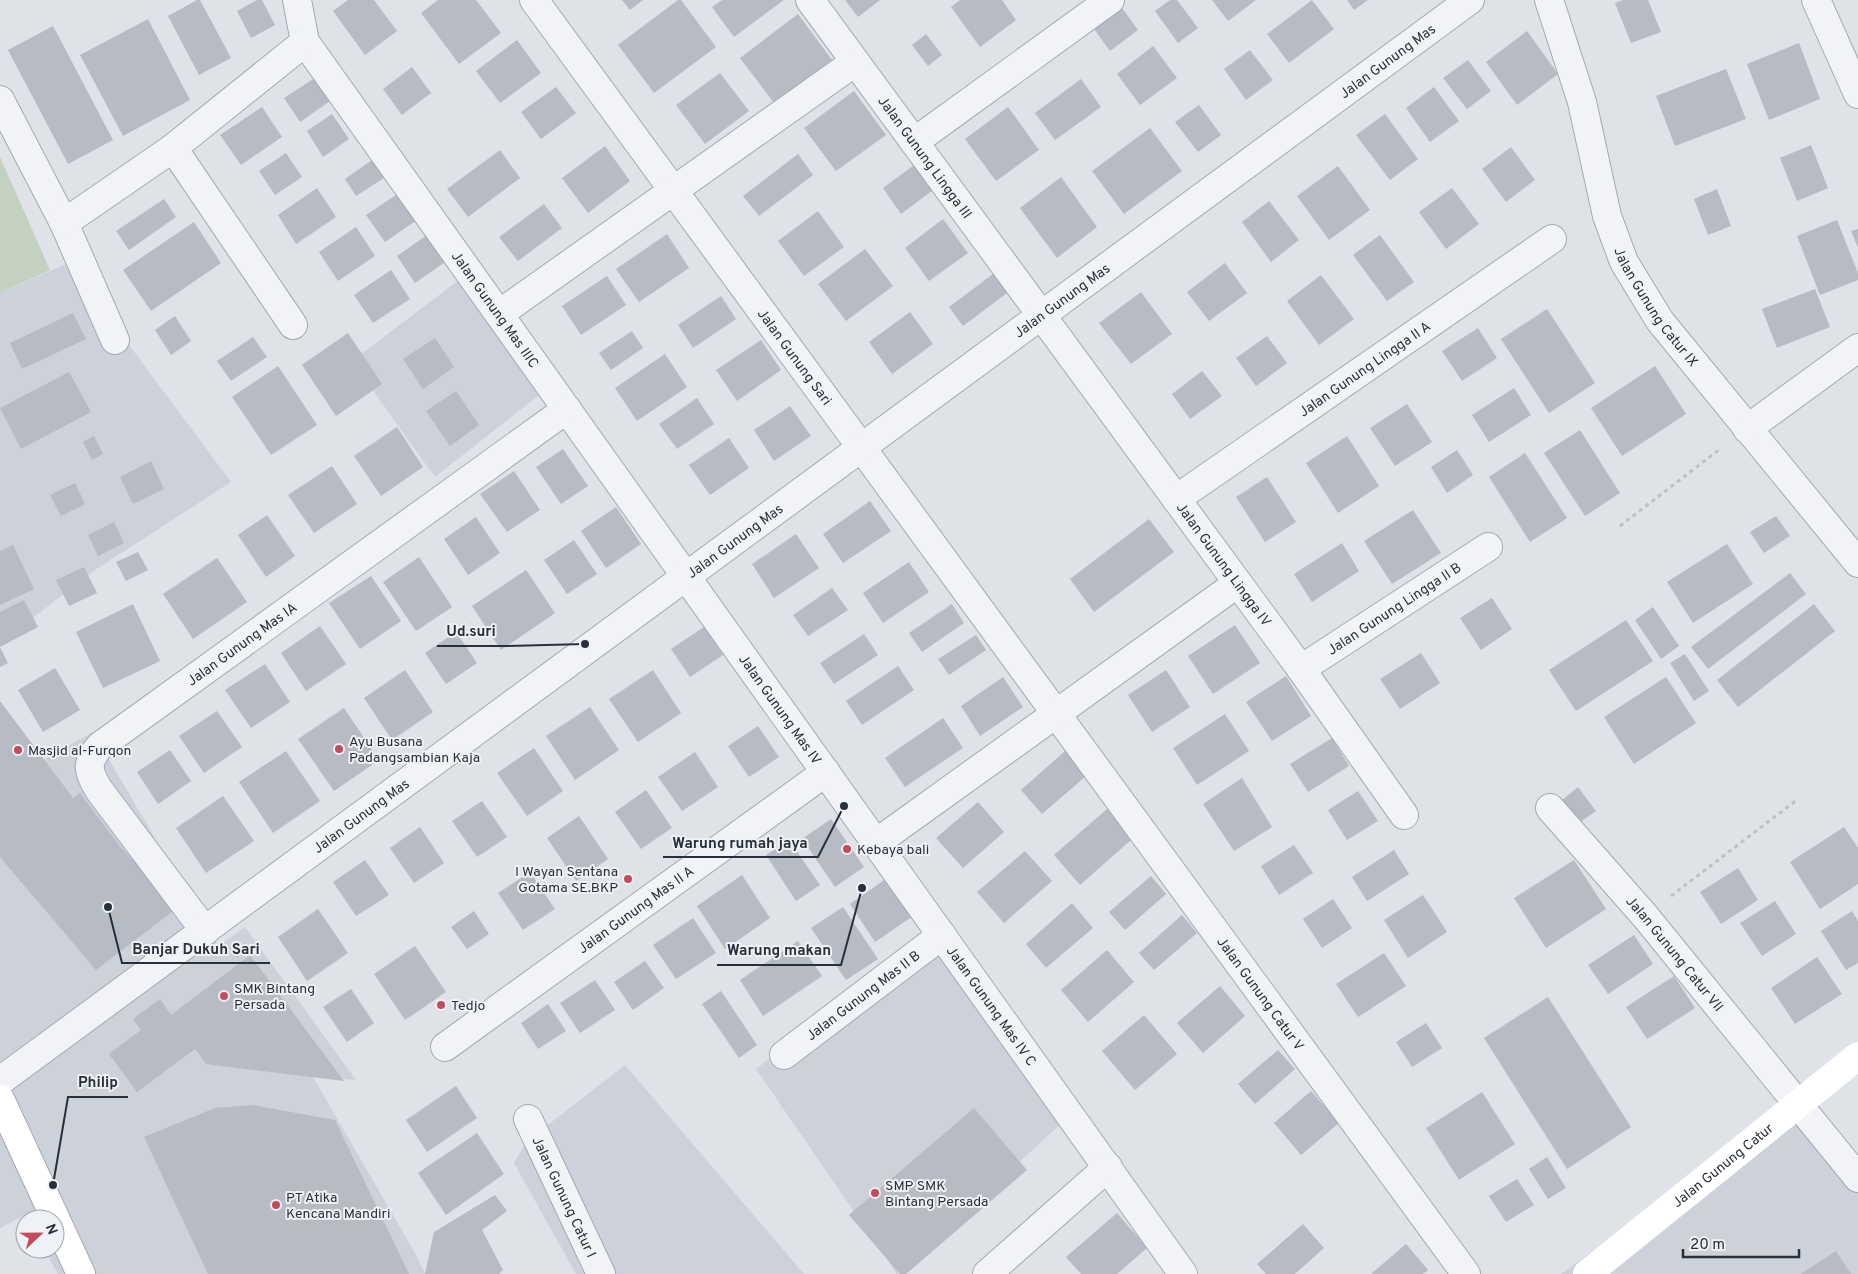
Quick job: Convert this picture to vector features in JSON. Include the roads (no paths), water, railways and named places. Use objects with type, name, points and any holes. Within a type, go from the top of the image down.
[{"type":"street","points":[[64,223],[173,148],[305,42],[298,0]]},
{"type":"street","name":"Jalan Gunung Sari","points":[[534,0],[1056,714]]},
{"type":"street","name":"Jalan Gunung Lingga III","points":[[810,0],[1041,315]]},
{"type":"street","points":[[914,142],[1110,0]]},
{"type":"street","name":"Jalan Gunung Mas","points":[[0,1081],[1470,0]]},
{"type":"street","name":"Jalan Gunung Catur IX","points":[[1549,0],[1582,102],[1607,216],[1624,262],[1660,322],[1858,563]]},
{"type":"street","points":[[1816,0],[1858,94]]},
{"type":"street","name":"Jalan Gunung Mas IIIC","points":[[305,42],[686,576]]},
{"type":"street","points":[[499,314],[855,62]]},
{"type":"street","points":[[0,100],[64,223],[115,340]]},
{"type":"street","points":[[173,148],[293,325]]},
{"type":"street","name":"Jalan Gunung Lingga II A","points":[[1176,499],[1552,239]]},
{"type":"street","name":"Jalan Gunung Lingga IV","points":[[1041,315],[1301,669],[1404,815]]},
{"type":"street","points":[[1747,429],[1858,348]]},
{"type":"street","name":"Jalan Gunung Mas IA","points":[[205,931],[92,778],[89,768],[91,756],[100,746],[567,409]]},
{"type":"street","name":"Jalan Gunung Lingga II B","points":[[1301,669],[1488,547]]},
{"type":"street","name":"Jalan Gunung Mas IV","points":[[686,576],[876,843]]},
{"type":"street","points":[[876,843],[1238,583]]},
{"type":"street","name":"Jalan Gunung Catur V","points":[[1056,714],[1466,1274]]},
{"type":"street","name":"Jalan Gunung Mas II A","points":[[445,1047],[826,772]]},
{"type":"street","name":"Jalan Gunung Catur VII","points":[[1550,808],[1645,916],[1858,1178]]},
{"type":"street","name":"Jalan Gunung Mas IV C","points":[[876,843],[1184,1274]]},
{"type":"street","name":"Jalan Gunung Mas II B","points":[[784,1055],[942,935]]},
{"type":"street","name":"Jalan Gunung Catur","points":[[1587,1274],[1858,1056]]},
{"type":"street","points":[[0,1098],[81,1274]]},
{"type":"street","name":"Jalan Gunung Catur I","points":[[528,1119],[601,1274]]},
{"type":"street","points":[[987,1274],[1108,1167]]},
{"type":"place","name":"Ud.suri","points":[[585,644]]},
{"type":"place","name":"Ayu Busana Padangsambian Kaja","points":[[339,749]]},
{"type":"place","name":"Masjid al-Furqon","points":[[18,750]]},
{"type":"place","name":"Warung rumah jaya","points":[[844,806]]},
{"type":"place","name":"Kebaya bali","points":[[847,849]]},
{"type":"place","name":"I Wayan Sentana Gotama SE.BKP","points":[[628,879]]},
{"type":"place","name":"Warung makan","points":[[862,888]]},
{"type":"place","name":"Banjar Dukuh Sari","points":[[108,907]]},
{"type":"place","name":"SMK Bintang Persada","points":[[224,996]]},
{"type":"place","name":"Tedjo","points":[[441,1005]]},
{"type":"place","name":"Philip","points":[[53,1185]]},
{"type":"place","name":"SMP SMK Bintang Persada","points":[[875,1193]]},
{"type":"place","name":"PT Atika Kencana Mandiri","points":[[276,1205]]}]
